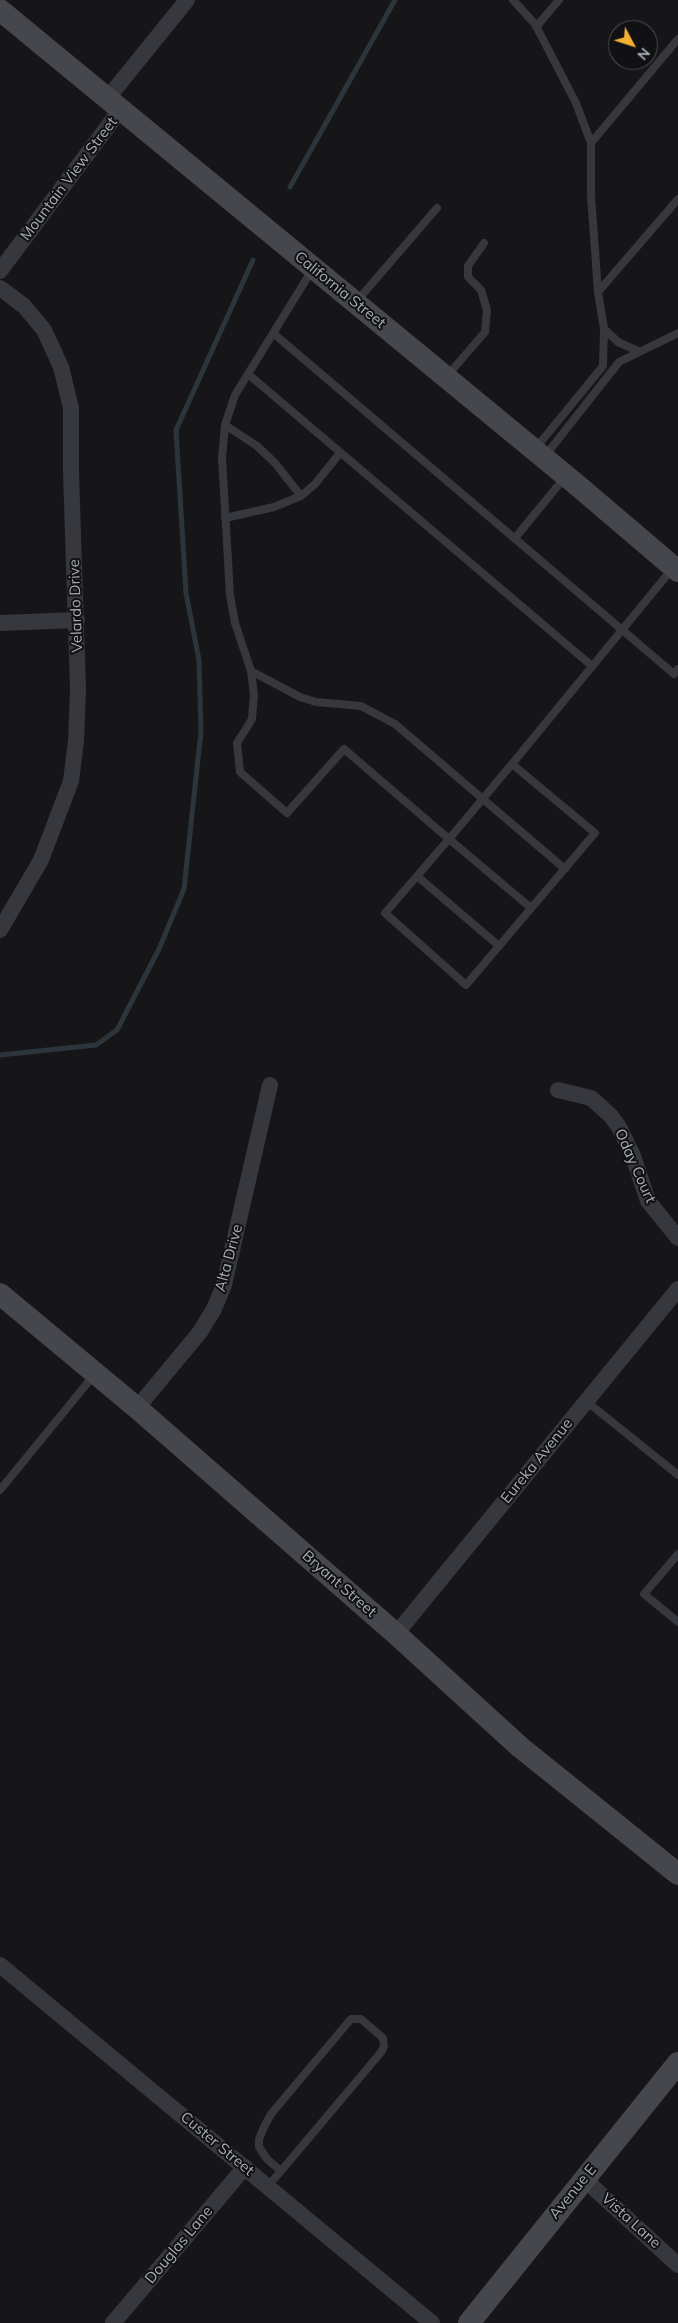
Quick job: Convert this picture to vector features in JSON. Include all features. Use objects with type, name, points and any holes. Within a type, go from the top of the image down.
[{"type":"street","name":"Mountain View Street","points":[[0,271],[187,0]]},
{"type":"street","name":"California Street","points":[[0,10],[566,476],[676,569]]},
{"type":"street","name":"Velardo Drive","points":[[0,288],[24,306],[44,330],[60,367],[71,408],[71,472],[77,620],[77,724],[70,781],[41,860],[0,930]]},
{"type":"street","points":[[0,622],[77,620]]},
{"type":"street","name":"Alta Drive","points":[[137,1408],[200,1332],[214,1309],[224,1285],[270,1085]]},
{"type":"street","name":"Oday Court","points":[[558,1090],[591,1098],[611,1116],[619,1128],[632,1156],[648,1201],[678,1238]]},
{"type":"street","name":"Eureka Avenue","points":[[396,1634],[678,1289]]},
{"type":"street","name":"Bryant Street","points":[[0,1295],[137,1408],[396,1634],[520,1747],[678,1874]]},
{"type":"street","name":"Custer Street","points":[[0,1965],[432,2323]]},
{"type":"street","name":"Avenue E","points":[[469,2323],[583,2178],[678,2063]]},
{"type":"street","name":"Douglas Lane","points":[[113,2323],[245,2167]]},
{"type":"street","name":"Vista Lane","points":[[583,2178],[678,2265]]},
{"type":"lane","points":[[513,0],[536,26],[576,103],[590,143],[591,195],[598,292],[604,329],[603,366],[539,454]]},
{"type":"lane","points":[[536,26],[559,0]]},
{"type":"lane","points":[[590,143],[678,39]]},
{"type":"lane","points":[[598,292],[678,200]]},
{"type":"lane","points":[[356,303],[438,208]]},
{"type":"lane","points":[[445,377],[485,332],[488,310],[481,290],[468,276],[468,266],[484,243]]},
{"type":"lane","points":[[313,268],[235,395],[225,425],[222,458],[230,596],[236,623],[251,671],[254,695],[252,719],[237,742],[240,772],[287,813],[344,749],[531,908]]},
{"type":"lane","points":[[604,329],[618,342],[638,352]]},
{"type":"lane","points":[[539,454],[619,362],[678,332]]},
{"type":"lane","points":[[274,333],[674,674],[678,669]]},
{"type":"lane","points":[[248,374],[592,666]]},
{"type":"lane","points":[[225,425],[257,446],[275,463],[301,496]]},
{"type":"lane","points":[[225,518],[274,508],[301,496],[315,484],[340,452]]},
{"type":"lane","points":[[515,538],[566,476]]},
{"type":"lane","points":[[512,764],[595,834],[466,985],[385,913],[483,799],[622,630],[676,569]]},
{"type":"lane","points":[[251,671],[316,702],[361,706],[381,715],[395,724],[565,869]]},
{"type":"lane","points":[[417,876],[499,946]]},
{"type":"lane","points":[[0,1490],[96,1374]]},
{"type":"lane","points":[[586,1401],[678,1475]]},
{"type":"lane","points":[[678,1554],[644,1594],[678,1622]]},
{"type":"lane","points":[[268,2186],[281,2172],[382,2051],[384,2046],[383,2038],[361,2019],[351,2019],[271,2114],[264,2127],[259,2139],[259,2147],[267,2159],[281,2172]]},
{"type":"waterway","points":[[290,187],[395,0]]},
{"type":"waterway","points":[[0,1055],[96,1045],[117,1030],[159,949],[184,889],[201,731],[199,660],[186,593],[176,430],[253,260]]}]
